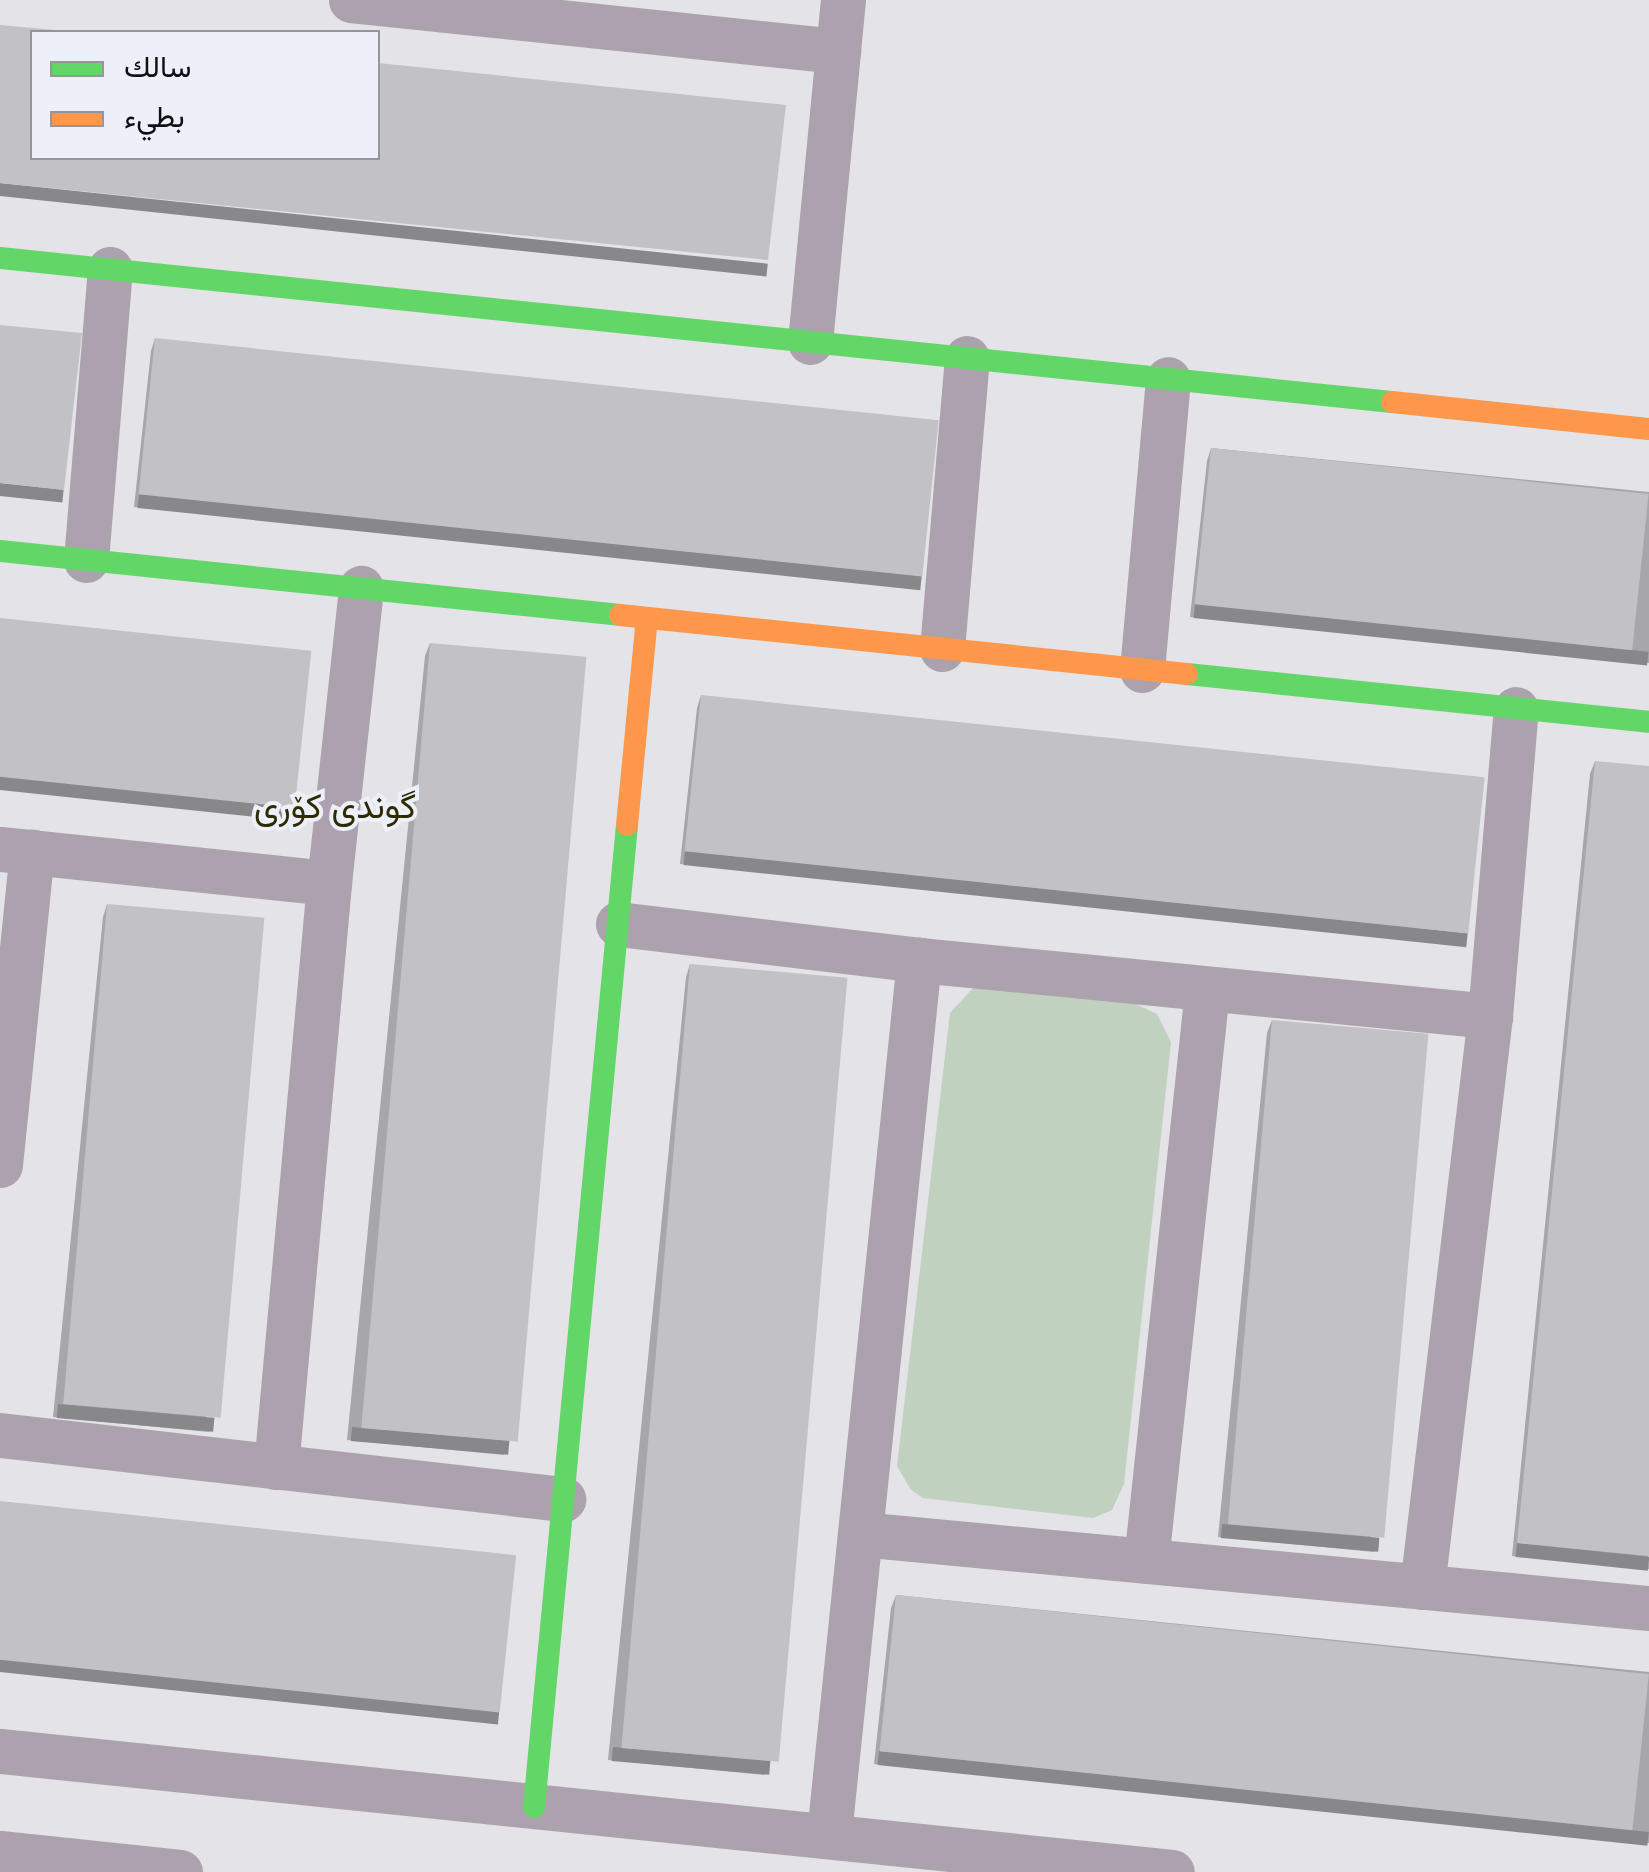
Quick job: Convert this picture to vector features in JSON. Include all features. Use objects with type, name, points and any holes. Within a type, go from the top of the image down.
[{"type":"street","points":[[351,0],[838,51]]},
{"type":"street","points":[[810,342],[843,0]]},
{"type":"street","points":[[0,258],[1649,430]]},
{"type":"street","points":[[86,560],[110,269]]},
{"type":"street","points":[[942,648],[967,358]]},
{"type":"street","points":[[1142,670],[1168,379]]},
{"type":"street","points":[[0,551],[1649,722]]},
{"type":"street","points":[[276,1467],[329,883],[361,588]]},
{"type":"street","points":[[534,1807],[647,618]]},
{"type":"street","points":[[1422,1586],[1490,1016],[1516,708]]},
{"type":"street","points":[[0,1164],[16,850],[329,883]]},
{"type":"street","points":[[618,924],[919,960],[1490,1016]]},
{"type":"street","points":[[830,1834],[919,960]]},
{"type":"street","points":[[1146,1561],[1208,990]]},
{"type":"street","points":[[0,1435],[564,1500]]},
{"type":"street","points":[[860,1534],[1649,1608]]},
{"type":"street","points":[[0,1750],[1172,1872]]},
{"type":"street","points":[[0,1853],[180,1872]]},
{"type":"green space","points":[[973,988],[1129,1001],[1157,1014],[1171,1042],[1124,1484],[1112,1510],[1093,1518],[923,1498],[911,1490],[897,1466],[950,1013]]},
{"type":"building","points":[[0,25],[55,30],[30,30],[30,160],[380,160],[380,63],[786,105],[768,260],[0,183]]},
{"type":"building","points":[[0,325],[82,333],[64,490],[0,483]]},
{"type":"building","points":[[155,338],[939,420],[922,577],[139,494]]},
{"type":"building","points":[[1211,448],[1649,494],[1632,650],[1195,604]]},
{"type":"building","points":[[0,618],[311,651],[295,808],[0,777]]},
{"type":"building","points":[[430,643],[586,657],[518,1442],[361,1428]]},
{"type":"building","points":[[701,695],[1485,777],[1468,934],[685,851]]},
{"type":"building","points":[[1595,761],[1649,766],[1649,1556],[1517,1543]]},
{"type":"building","points":[[107,904],[264,918],[221,1418],[63,1404]]},
{"type":"building","points":[[690,964],[847,978],[779,1762],[621,1748]]},
{"type":"building","points":[[1272,1020],[1428,1034],[1384,1538],[1228,1524]]},
{"type":"building","points":[[0,1501],[516,1555],[500,1712],[0,1660]]},
{"type":"building","points":[[896,1595],[1649,1674],[1632,1830],[880,1751]]},
{"type":"traffic: fast","points":[[0,258],[1392,402]]},
{"type":"traffic: fast","points":[[0,551],[620,615]]},
{"type":"traffic: fast","points":[[1187,674],[1649,722]]},
{"type":"traffic: fast","points":[[534,1807],[627,825]]},
{"type":"traffic: slow","points":[[1392,402],[1649,429]]},
{"type":"traffic: slow","points":[[620,615],[1187,674]]},
{"type":"traffic: slow","points":[[627,825],[647,618]]},
{"type":"district","name":"گوندی کۆری","points":[[335,806]]}]
